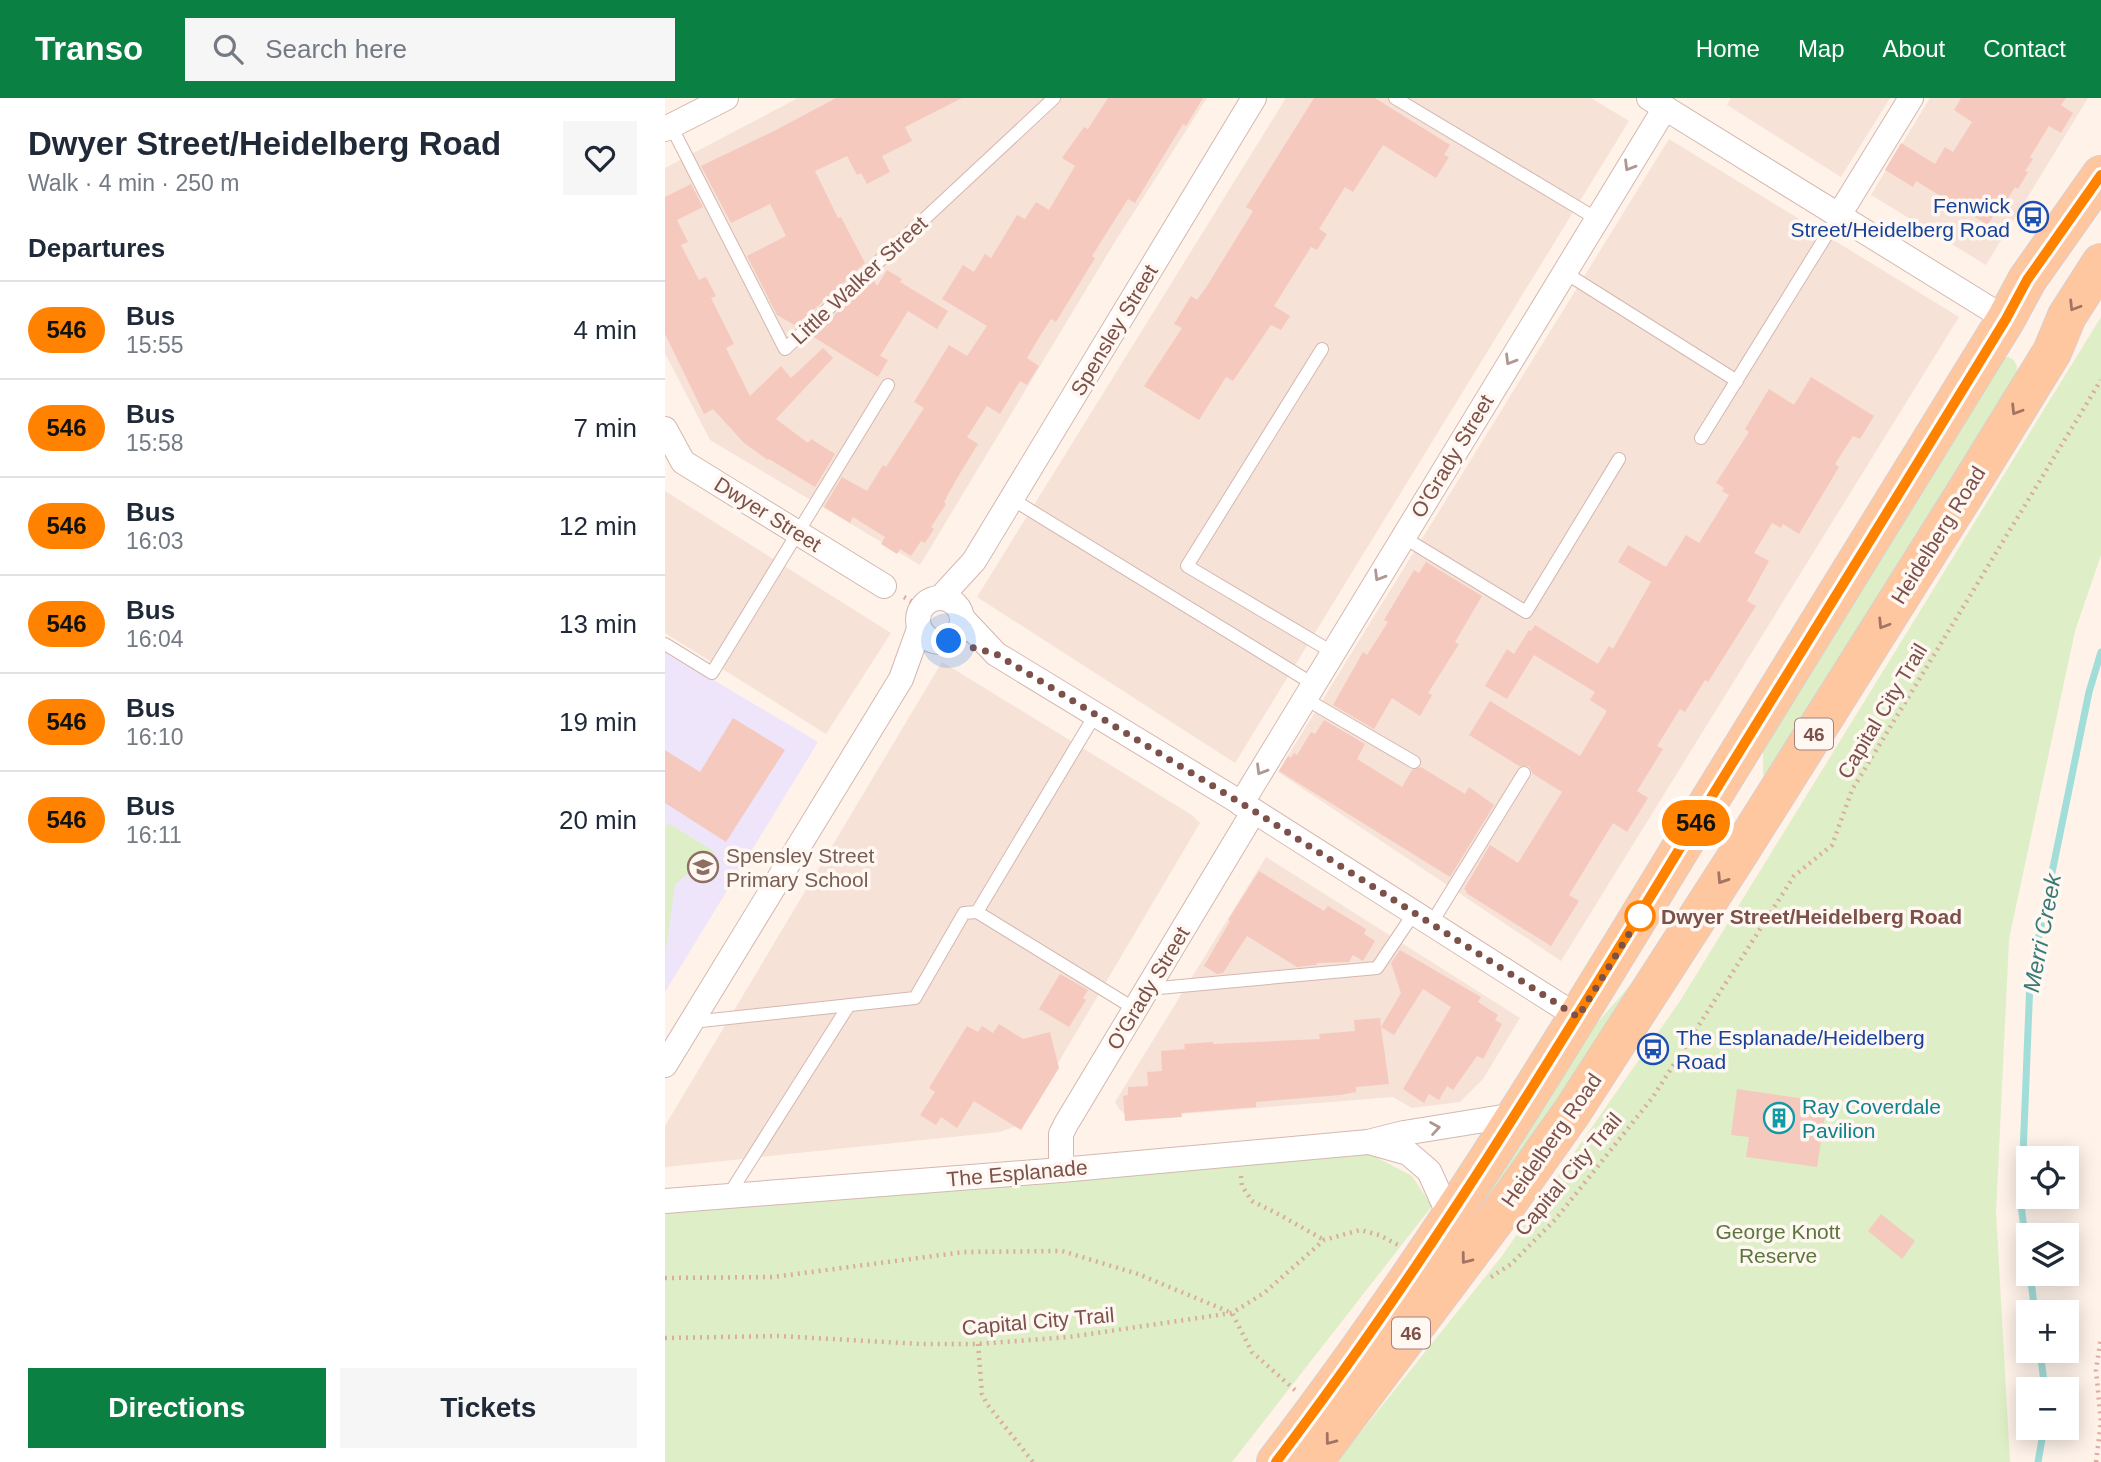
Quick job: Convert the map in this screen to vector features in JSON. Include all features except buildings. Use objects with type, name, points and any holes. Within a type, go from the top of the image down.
[{"type":"main road","name":"Heidelberg Road","points":[[1313,1462],[1436,1270],[1450,1217],[1578,1017],[2006,319],[2027,280],[2101,176]]},
{"type":"main road","name":"Heidelberg Road","points":[[1276,1462],[1315,1412],[1572,1112],[1770,804],[2052,352],[2067,316],[2101,263]]},
{"type":"main road","points":[[2006,319],[2052,352]]},
{"type":"main road","points":[[1726,774],[1770,804]]},
{"type":"street","points":[[668,128],[726,98]]},
{"type":"street","name":"Spensley Street","points":[[954,608],[974,561],[1254,98]]},
{"type":"street","points":[[1839,215],[1910,98]]},
{"type":"street","points":[[1671,105],[1839,215],[2006,319]]},
{"type":"street","name":"O'Grady Street","points":[[1061,1170],[1061,1134],[1066,1124],[1141,999],[1309,691],[1564,272],[1671,105]]},
{"type":"street","name":"Dwyer Street","points":[[665,429],[683,462],[884,586]]},
{"type":"street","points":[[996,654],[935,637],[918,614],[921,607],[934,598],[954,608],[996,654],[1247,807],[1578,1017]]},
{"type":"street","points":[[665,1065],[901,679],[935,637],[958,634],[954,608]]},
{"type":"street","name":"The Esplanade","points":[[665,1201],[1061,1170],[1368,1142],[1404,1133],[1515,1115]]},
{"type":"street","name":"The Esplanade","points":[[1368,1142],[1408,1153],[1429,1171],[1450,1217]]},
{"type":"lane","name":"Little Walker Street","points":[[668,128],[785,349],[1054,98]]},
{"type":"lane","points":[[1395,98],[1597,219]]},
{"type":"lane","points":[[1701,438],[1839,215]]},
{"type":"lane","points":[[1564,272],[1737,381]]},
{"type":"lane","points":[[1322,349],[1188,566],[1332,652]]},
{"type":"lane","points":[[665,644],[712,673],[888,386]]},
{"type":"lane","points":[[1403,537],[1526,612],[1619,459]]},
{"type":"lane","points":[[1012,499],[1414,762]]},
{"type":"lane","points":[[977,912],[1095,715]]},
{"type":"lane","points":[[692,1022],[915,998],[964,913],[977,912],[1141,999],[1377,968],[1422,918],[1524,773]]},
{"type":"lane","points":[[728,1196],[849,1005]]},
{"type":"path","name":"Capital City Trail","points":[[665,1338],[778,1336],[921,1344],[978,1344],[1069,1337],[1231,1313],[1264,1293],[1324,1240],[1360,1230],[1379,1235],[1465,1290],[1475,1287],[1511,1264],[1555,1220],[1653,1097],[1794,876],[1832,845],[1852,790],[2101,380]]},
{"type":"path","points":[[1239,1154],[1242,1186],[1252,1201],[1324,1240]]},
{"type":"path","points":[[665,1278],[773,1276],[964,1252],[1062,1251],[1138,1274],[1231,1313],[1252,1352],[1300,1393]]},
{"type":"path","points":[[2096,1462],[2101,1422],[2096,1370],[2101,1337]]},
{"type":"path","points":[[978,1344],[982,1394],[1033,1462]]},
{"type":"shaded area","points":[[798,98],[1207,98],[1116,240],[920,565],[710,440],[665,353],[665,168]]},
{"type":"shaded area","points":[[1286,98],[1591,98],[1629,121],[1235,763],[977,597]]},
{"type":"shaded area","points":[[1731,98],[1890,98],[1841,177],[1727,105]]},
{"type":"shaded area","points":[[1930,98],[2088,98],[1986,265],[1871,195]]},
{"type":"shaded area","points":[[1669,139],[1959,317],[1561,961],[1278,772]]},
{"type":"shaded area","points":[[665,491],[891,633],[826,734],[665,633]]},
{"type":"shaded area","name":"Spensley Street Primary School","points":[[665,651],[818,742],[665,992]]},
{"type":"shaded area","points":[[942,662],[1192,815],[1200,823],[1022,1124],[1000,1132],[665,1167],[665,1126]]},
{"type":"shaded area","points":[[1266,857],[1520,1018],[1483,1079],[1460,1102],[1412,1108],[1393,1097],[1130,1118],[1120,1110],[1115,1102]]},
{"type":"green space","name":"George Knott Reserve","points":[[2101,317],[2101,555],[2075,631],[2009,939],[1996,1212],[2010,1462],[1337,1462],[1502,1256],[1680,1001]]},
{"type":"green space","points":[[2008,357],[2014,360],[2017,367],[2016,378],[1771,776],[1763,775],[1763,745],[2003,359]]},
{"type":"green space","points":[[668,823],[715,852],[675,884],[665,957],[665,829]]},
{"type":"green space","points":[[1639,975],[1645,976],[1448,1261],[1478,1203],[1585,1037]]},
{"type":"green space","points":[[1370,1154],[1412,1176],[1432,1206],[1232,1462],[665,1462],[665,1210]]},
{"type":"waterway","name":"Merri Creek","points":[[2023,1223],[2021,1205],[2030,980],[2089,692],[2101,652]]},
{"type":"waterway","name":"Merri Creek","points":[[2032,1286],[2033,1300]]},
{"type":"waterway","name":"Merri Creek","points":[[2042,1363],[2043,1377]]},
{"type":"waterway","name":"Merri Creek","points":[[2038,1462],[2042,1440]]},
{"type":"bus line","name":"546","points":[[1276,1462],[1315,1412],[1422,1261],[1578,1017],[2006,319],[2027,280],[2101,175]]},
{"type":"place","name":"Fenwick Street/Heidelberg Road","points":[[2033,217]]},
{"type":"place","name":"Spensley Street Primary School","points":[[703,867]]},
{"type":"place","name":"Dwyer Street/Heidelberg Road","points":[[1640,916]]},
{"type":"place","name":"The Esplanade/Heidelberg Road","points":[[1653,1049]]},
{"type":"place","name":"Ray Coverdale Pavilion","points":[[1779,1118]]},
{"type":"route","points":[[949,641],[996,654],[1254,811],[1578,1017],[1640,916]]}]
